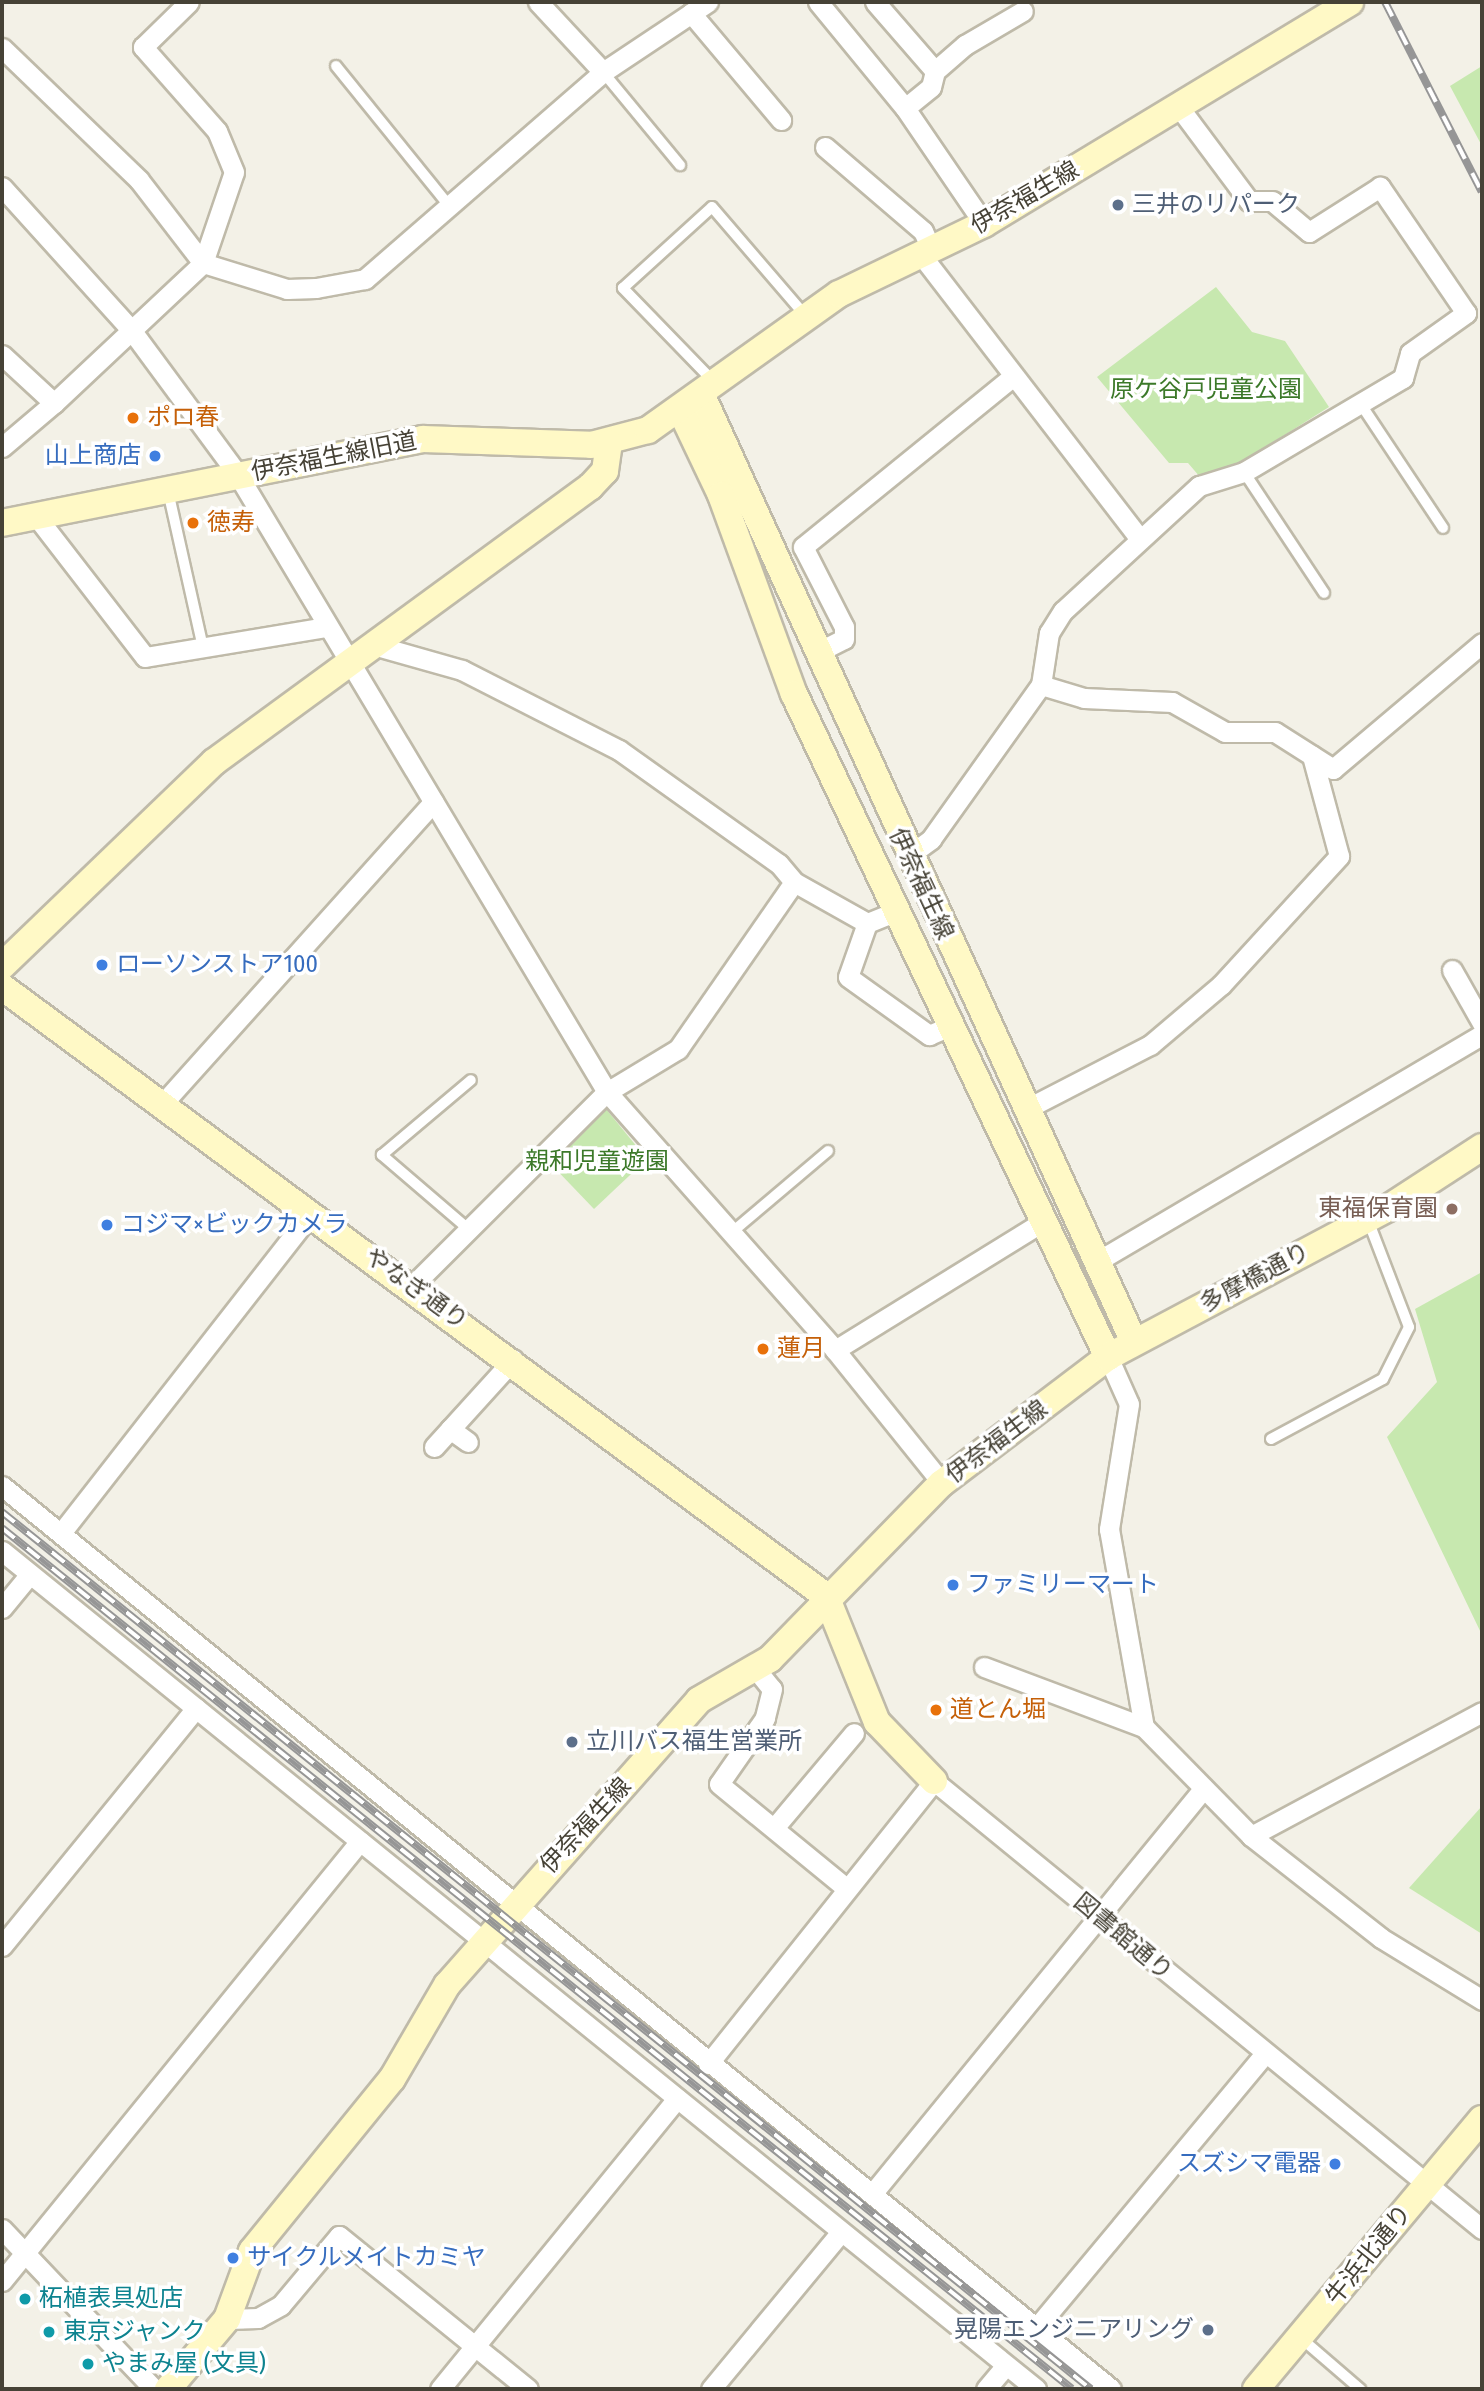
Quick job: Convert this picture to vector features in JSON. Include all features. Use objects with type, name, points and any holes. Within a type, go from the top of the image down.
[{"type":"main road","name":"伊奈福生線","points":[[691,403],[805,315],[984,224],[1350,2]]},
{"type":"main road","name":"伊奈福生線","points":[[168,2389],[227,2319],[252,2251],[392,2079],[447,1985],[513,1906],[699,1700],[770,1659],[827,1596],[942,1483],[1108,1357],[1134,1342],[816,653],[691,403]]},
{"type":"main road","name":"伊奈福生線","points":[[691,403],[721,495],[794,694],[1108,1357]]},
{"type":"main road","name":"伊奈福生線旧道","points":[[2,523],[423,439],[609,443],[691,403]]},
{"type":"main road","points":[[2,965],[214,762],[347,660],[590,487],[605,471],[609,443]]},
{"type":"main road","name":"やなぎ通り","points":[[2,987],[165,1101],[827,1596]]},
{"type":"main road","name":"多摩橋通り","points":[[1134,1342],[1368,1218],[1482,1147]]},
{"type":"main road","name":"図書館通り","points":[[827,1596],[877,1722],[934,1781]]},
{"type":"main road","name":"牛浜北通り","points":[[1256,2389],[1482,2119]]},
{"type":"street","points":[[2,447],[54,403],[203,263],[234,172],[217,131],[143,47],[189,2]]},
{"type":"street","points":[[538,2],[603,72]]},
{"type":"street","points":[[2,48],[139,180],[203,263],[287,289],[365,279],[451,209],[603,72],[708,2]]},
{"type":"street","points":[[818,2],[905,108],[984,224]]},
{"type":"street","points":[[875,2],[935,71]]},
{"type":"street","points":[[905,108],[931,87],[935,71],[965,45],[1023,11]]},
{"type":"street","points":[[691,13],[781,120]]},
{"type":"street","points":[[908,856],[931,839],[1041,685],[1049,633],[1063,611],[1139,538],[1199,486],[1244,472],[1403,378],[1410,353],[1466,313],[1466,304],[1380,187],[1309,232],[1272,201],[1249,201],[1179,107]]},
{"type":"street","points":[[825,147],[923,232],[927,253],[1012,377],[1139,538]]},
{"type":"street","points":[[2,187],[132,331],[238,475],[607,1092],[835,1350],[942,1483]]},
{"type":"street","points":[[2,355],[54,403]]},
{"type":"street","points":[[816,653],[844,639],[844,627],[803,547],[1012,377]]},
{"type":"street","points":[[36,516],[145,657],[327,627]]},
{"type":"street","points":[[1041,685],[1084,698],[1172,702],[1225,732],[1275,732],[1333,769],[1482,643]]},
{"type":"street","points":[[370,644],[462,670],[619,750],[779,864],[794,882],[867,923]]},
{"type":"street","points":[[1026,1109],[1150,1045],[1220,985],[1339,856],[1312,755]]},
{"type":"street","points":[[165,1101],[433,802]]},
{"type":"street","points":[[412,1286],[466,1227],[607,1092],[678,1049],[794,882]]},
{"type":"street","points":[[897,911],[867,923],[848,977],[929,1035],[950,1026]]},
{"type":"street","points":[[1452,970],[1482,1023]]},
{"type":"street","points":[[1096,1262],[1482,1035]]},
{"type":"street","points":[[61,1533],[312,1213]]},
{"type":"street","points":[[835,1350],[1044,1221]]},
{"type":"street","points":[[1108,1357],[1129,1404],[1109,1529],[1144,1727]]},
{"type":"street","points":[[434,1447],[513,1360]]},
{"type":"street","points":[[450,1429],[468,1441]]},
{"type":"street","points":[[2,1486],[513,1906],[1111,2389]]},
{"type":"street","points":[[2,1551],[840,2233],[1037,2389]]},
{"type":"street","points":[[2,1608],[30,1574]]},
{"type":"street","points":[[754,1667],[772,1689],[765,1718],[719,1784],[846,1888]]},
{"type":"street","points":[[984,1667],[1144,1727],[1251,1836],[1381,1938],[1482,2000]]},
{"type":"street","points":[[2,1946],[196,1708]]},
{"type":"street","points":[[1251,1836],[1482,1712]]},
{"type":"street","points":[[774,1828],[853,1733]]},
{"type":"street","points":[[708,2064],[934,1781]]},
{"type":"street","name":"図書館通り","points":[[934,1781],[1100,1916],[1263,2056],[1482,2229]]},
{"type":"street","points":[[872,2194],[1204,1787]]},
{"type":"street","points":[[2,2281],[360,1841]]},
{"type":"street","points":[[1037,2327],[1263,2056]]},
{"type":"street","points":[[440,2389],[677,2098]]},
{"type":"street","points":[[2,2229],[154,2389]]},
{"type":"street","points":[[711,2389],[840,2233]]},
{"type":"street","points":[[227,2319],[258,2318],[281,2305],[339,2236],[528,2389]]},
{"type":"street","points":[[986,2389],[1006,2365]]},
{"type":"lane","points":[[336,66],[451,209]]},
{"type":"lane","points":[[603,72],[680,165]]},
{"type":"lane","points":[[691,403],[623,288],[712,207],[805,315]]},
{"type":"lane","points":[[1360,403],[1443,528]]},
{"type":"lane","points":[[1244,472],[1324,593]]},
{"type":"lane","points":[[168,489],[203,648]]},
{"type":"lane","points":[[466,1227],[382,1155],[471,1080]]},
{"type":"lane","points":[[731,1233],[828,1151]]},
{"type":"lane","points":[[1271,1439],[1383,1379],[1409,1326],[1368,1218]]},
{"type":"lane","points":[[1301,2338],[1360,2389]]},
{"type":"green space","points":[[1482,66],[1482,146],[1450,86]]},
{"type":"green space","name":"原ケ谷戸児童公園","points":[[1216,287],[1252,332],[1285,341],[1329,407],[1229,470],[1200,477],[1188,463],[1169,463],[1097,377]]},
{"type":"green space","name":"親和児童遊園","points":[[606,1109],[647,1159],[594,1209],[548,1161]]},
{"type":"green space","points":[[1482,1272],[1482,1635],[1387,1437],[1437,1382],[1415,1309]]},
{"type":"green space","points":[[1482,1806],[1482,1934],[1409,1888]]},
{"type":"railway","points":[[1385,2],[1482,192]]},
{"type":"railway","points":[[2,1512],[1091,2389]]},
{"type":"railway","points":[[2,1528],[1072,2389]]},
{"type":"place","name":"三井のリパーク","points":[[1118,205]]},
{"type":"place","name":"ポロ春","points":[[133,418]]},
{"type":"place","name":"山上商店","points":[[155,456]]},
{"type":"place","name":"徳寿","points":[[193,523]]},
{"type":"place","name":"ローソンストア100","points":[[102,965]]},
{"type":"place","name":"東福保育園","points":[[1452,1209]]},
{"type":"place","name":"コジマ×ビックカメラ","points":[[107,1225]]},
{"type":"place","name":"蓮月","points":[[763,1349]]},
{"type":"place","name":"ファミリーマート","points":[[953,1585]]},
{"type":"place","name":"道とん堀","points":[[936,1710]]},
{"type":"place","name":"立川バス福生営業所","points":[[572,1742]]},
{"type":"place","name":"スズシマ電器","points":[[1335,2164]]},
{"type":"place","name":"サイクルメイトカミヤ","points":[[233,2258]]},
{"type":"place","name":"柘植表具処店","points":[[25,2299]]},
{"type":"place","name":"晃陽エンジニアリング","points":[[1208,2330]]},
{"type":"place","name":"東京ジャンク","points":[[49,2332]]},
{"type":"place","name":"やまみ屋 (文具)","points":[[88,2364]]}]
